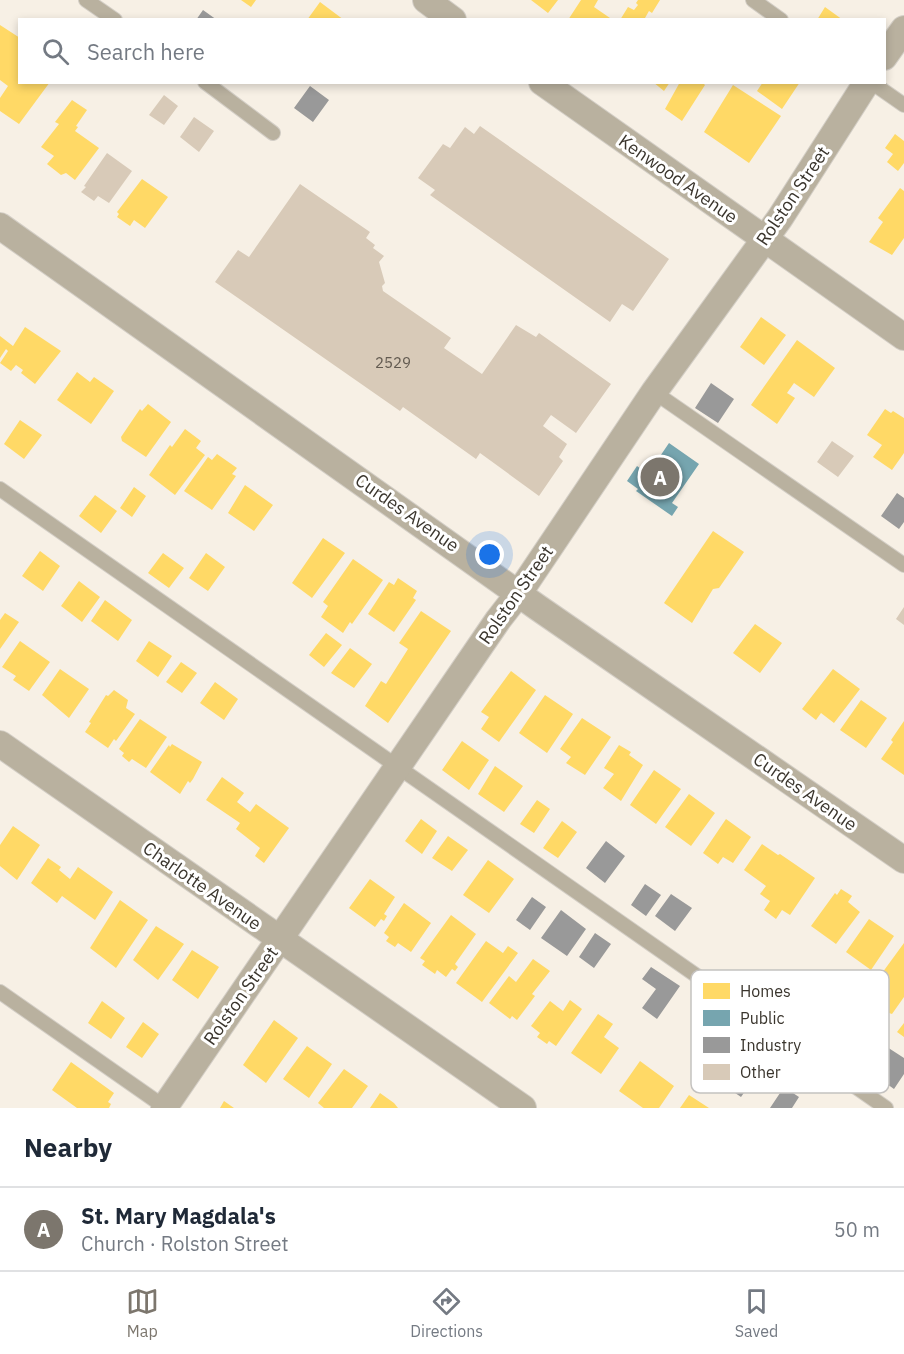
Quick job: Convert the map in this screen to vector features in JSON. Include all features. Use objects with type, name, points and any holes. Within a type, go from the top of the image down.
[{"type":"street","points":[[426,0],[450,18]]},
{"type":"street","points":[[886,56],[904,29]]},
{"type":"street","name":"Kenwood Avenue","points":[[545,84],[904,337]]},
{"type":"street","name":"Rolston Street","points":[[165,1108],[498,620],[519,593],[654,392],[764,240],[868,84]]},
{"type":"street","name":"Curdes Avenue","points":[[0,226],[519,593],[904,860]]},
{"type":"street","name":"Charlotte Avenue","points":[[0,744],[523,1108]]},
{"type":"lane","points":[[86,0],[112,18]]},
{"type":"lane","points":[[753,0],[778,18]]},
{"type":"lane","points":[[208,84],[273,133]]},
{"type":"lane","points":[[872,84],[904,105]]},
{"type":"lane","points":[[654,392],[904,565]]},
{"type":"lane","points":[[0,489],[691,971]]},
{"type":"lane","points":[[0,992],[165,1108]]},
{"type":"lane","points":[[865,1093],[886,1108]]},
{"type":"building: Homes","points":[[241,0],[256,0],[251,7]]},
{"type":"building: Homes","points":[[531,0],[558,0],[548,13]]},
{"type":"building: Homes","points":[[581,0],[598,0],[594,7],[610,18],[569,18]]},
{"type":"building: Homes","points":[[638,0],[660,0],[652,13],[649,11],[645,18],[621,18],[628,7],[634,10],[638,5],[636,3]]},
{"type":"building: Homes","points":[[320,2],[341,18],[308,18]]},
{"type":"building: Homes","points":[[825,7],[840,18],[818,18]]},
{"type":"building: Homes","points":[[0,25],[18,37],[18,84],[49,84],[19,124],[0,111],[0,98],[8,86],[0,80]]},
{"type":"building: Homes","points":[[655,84],[669,84],[664,91]]},
{"type":"building: Homes","points":[[679,84],[705,85],[682,121],[665,109]]},
{"type":"building: Homes","points":[[762,84],[799,84],[782,109],[757,91]]},
{"type":"building: Homes","points":[[733,85],[781,116],[749,163],[704,132]]},
{"type":"building: Homes","points":[[72,100],[87,110],[75,131],[99,148],[75,180],[66,173],[61,175],[47,164],[54,156],[41,147],[59,124],[55,122]]},
{"type":"building: Homes","points":[[895,134],[904,141],[904,163],[898,171],[887,162],[893,154],[885,148]]},
{"type":"building: Homes","points":[[142,179],[168,197],[145,228],[134,220],[130,226],[117,217],[119,214],[117,212]]},
{"type":"building: Homes","points":[[900,188],[904,191],[904,238],[892,255],[869,242],[883,222],[878,218]]},
{"type":"building: Homes","points":[[761,317],[786,335],[764,365],[740,347]]},
{"type":"building: Homes","points":[[25,327],[61,351],[35,384],[21,373],[23,370],[16,365],[11,371],[0,363],[8,351],[6,349],[0,358],[0,336],[13,346]]},
{"type":"building: Homes","points":[[797,340],[835,368],[814,397],[794,383],[787,393],[795,398],[777,424],[751,405]]},
{"type":"building: Homes","points":[[77,372],[90,382],[94,377],[114,391],[91,424],[57,400]]},
{"type":"building: Homes","points":[[148,404],[171,422],[146,457],[122,441],[121,437],[140,409],[142,411]]},
{"type":"building: Homes","points":[[885,409],[904,418],[904,453],[892,470],[873,457],[882,445],[867,435]]},
{"type":"building: Homes","points":[[20,420],[42,435],[24,459],[4,444]]},
{"type":"building: Homes","points":[[185,429],[201,441],[196,448],[205,455],[175,495],[149,475],[170,445],[172,447]]},
{"type":"building: Homes","points":[[217,454],[237,468],[232,474],[236,476],[212,510],[184,491],[208,457],[212,460]]},
{"type":"building: Homes","points":[[245,485],[273,505],[254,531],[228,513]]},
{"type":"building: Homes","points":[[134,487],[146,496],[132,517],[120,508]]},
{"type":"building: Homes","points":[[95,495],[117,511],[101,533],[79,516]]},
{"type":"building: Homes","points":[[713,531],[744,552],[719,588],[713,589],[692,623],[664,603]]},
{"type":"building: Homes","points":[[323,538],[345,553],[312,598],[292,583]]},
{"type":"building: Homes","points":[[40,551],[60,566],[43,591],[22,576]]},
{"type":"building: Homes","points":[[163,553],[184,568],[169,588],[148,573]]},
{"type":"building: Homes","points":[[206,553],[225,567],[208,591],[189,578]]},
{"type":"building: Homes","points":[[353,559],[383,580],[343,633],[321,617],[328,606],[323,602]]},
{"type":"building: Homes","points":[[398,578],[417,591],[413,598],[416,600],[394,632],[368,614],[389,582],[394,585]]},
{"type":"building: Homes","points":[[79,581],[100,597],[82,622],[61,606]]},
{"type":"building: Homes","points":[[105,600],[132,620],[118,641],[91,621]]},
{"type":"building: Homes","points":[[421,611],[451,631],[388,723],[365,706],[381,681],[386,684],[408,649],[399,643]]},
{"type":"building: Homes","points":[[5,613],[19,622],[0,649],[0,620]]},
{"type":"building: Homes","points":[[755,624],[782,643],[760,673],[733,653]]},
{"type":"building: Homes","points":[[326,633],[342,645],[324,667],[309,655]]},
{"type":"building: Homes","points":[[20,641],[50,662],[29,691],[13,680],[16,676],[2,667]]},
{"type":"building: Homes","points":[[149,641],[172,656],[158,677],[136,661]]},
{"type":"building: Homes","points":[[350,648],[372,664],[354,688],[331,673]]},
{"type":"building: Homes","points":[[181,662],[197,673],[182,693],[166,682]]},
{"type":"building: Homes","points":[[60,669],[89,689],[69,718],[42,695]]},
{"type":"building: Homes","points":[[833,669],[860,689],[834,723],[821,713],[816,720],[802,709]]},
{"type":"building: Homes","points":[[511,671],[536,690],[499,742],[481,729],[489,717],[481,712]]},
{"type":"building: Homes","points":[[215,682],[238,699],[224,720],[200,703]]},
{"type":"building: Homes","points":[[114,690],[128,700],[126,708],[135,714],[116,741],[114,739],[108,748],[85,732],[106,695],[108,696]]},
{"type":"building: Homes","points":[[545,695],[573,714],[547,753],[519,733]]},
{"type":"building: Homes","points":[[861,700],[887,718],[866,748],[840,730]]},
{"type":"building: Homes","points":[[582,718],[611,737],[585,775],[566,763],[571,757],[560,749]]},
{"type":"building: Homes","points":[[140,719],[167,737],[146,768],[132,759],[129,762],[122,756],[124,753],[119,749]]},
{"type":"building: Homes","points":[[904,721],[904,775],[881,759]]},
{"type":"building: Homes","points":[[462,741],[489,760],[469,790],[442,770]]},
{"type":"building: Homes","points":[[172,744],[202,762],[193,779],[190,783],[188,781],[180,794],[150,772]]},
{"type":"building: Homes","points":[[619,745],[631,752],[629,755],[643,765],[621,801],[603,788],[614,774],[604,768]]},
{"type":"building: Homes","points":[[495,766],[523,786],[504,812],[478,794]]},
{"type":"building: Homes","points":[[654,770],[681,789],[656,824],[630,805]]},
{"type":"building: Homes","points":[[222,777],[244,793],[237,802],[250,812],[256,804],[289,828],[264,863],[255,856],[260,848],[236,829],[240,823],[206,800]]},
{"type":"building: Homes","points":[[689,794],[715,813],[691,846],[665,827]]},
{"type":"building: Homes","points":[[537,800],[550,809],[534,833],[520,824]]},
{"type":"building: Homes","points":[[421,819],[437,831],[422,854],[405,841]]},
{"type":"building: Homes","points":[[726,819],[751,837],[733,863],[723,857],[718,864],[703,853]]},
{"type":"building: Homes","points":[[562,821],[577,832],[558,858],[543,848]]},
{"type":"building: Homes","points":[[13,826],[40,845],[17,880],[0,866],[0,845]]},
{"type":"building: Homes","points":[[448,836],[468,850],[452,871],[432,858]]},
{"type":"building: Homes","points":[[762,844],[815,878],[790,915],[782,910],[776,919],[764,910],[770,901],[760,894],[766,886],[744,870]]},
{"type":"building: Homes","points":[[48,858],[61,867],[59,870],[70,879],[78,867],[113,892],[95,920],[62,896],[57,903],[31,883]]},
{"type":"building: Homes","points":[[488,860],[514,879],[489,913],[463,895]]},
{"type":"building: Homes","points":[[370,879],[395,897],[384,914],[387,916],[384,921],[381,919],[375,927],[349,908]]},
{"type":"building: Homes","points":[[841,889],[852,896],[848,902],[860,912],[836,944],[811,926],[835,893],[837,895]]},
{"type":"building: Homes","points":[[120,900],[148,920],[116,968],[90,948]]},
{"type":"building: Homes","points":[[404,903],[431,923],[411,952],[398,943],[395,947],[386,941],[389,937],[384,933]]},
{"type":"building: Homes","points":[[451,915],[476,934],[455,964],[458,967],[455,971],[452,969],[446,977],[437,970],[435,974],[422,965],[425,961],[420,958]]},
{"type":"building: Homes","points":[[869,919],[894,936],[871,970],[846,952]]},
{"type":"building: Homes","points":[[156,926],[184,944],[158,980],[133,960]]},
{"type":"building: Homes","points":[[486,941],[503,953],[508,946],[518,953],[482,1002],[456,983]]},
{"type":"building: Homes","points":[[904,943],[904,997],[892,1014],[889,1013],[889,970],[884,970]]},
{"type":"building: Homes","points":[[192,950],[219,967],[198,999],[172,980]]},
{"type":"building: Homes","points":[[533,959],[550,971],[532,994],[535,996],[517,1020],[512,1016],[510,1019],[489,1003],[509,976],[516,982]]},
{"type":"building: Homes","points":[[570,1000],[582,1009],[556,1046],[549,1041],[547,1044],[537,1037],[540,1033],[531,1026],[550,1001],[563,1011]]},
{"type":"building: Homes","points":[[102,1001],[125,1018],[111,1039],[88,1023]]},
{"type":"building: Homes","points":[[598,1014],[613,1024],[604,1037],[619,1048],[601,1074],[571,1053]]},
{"type":"building: Homes","points":[[274,1020],[298,1038],[266,1083],[243,1065]]},
{"type":"building: Homes","points":[[143,1022],[159,1034],[142,1058],[126,1047]]},
{"type":"building: Homes","points":[[904,1023],[904,1037],[897,1032]]},
{"type":"building: Homes","points":[[307,1046],[332,1064],[309,1098],[283,1079]]},
{"type":"building: Homes","points":[[640,1061],[674,1086],[659,1108],[643,1108],[619,1091]]},
{"type":"building: Homes","points":[[71,1062],[114,1093],[108,1102],[111,1104],[109,1108],[77,1108],[52,1090]]},
{"type":"building: Homes","points":[[344,1069],[368,1086],[352,1108],[324,1108],[318,1103]]},
{"type":"building: Homes","points":[[380,1093],[394,1103],[398,1108],[370,1108]]},
{"type":"building: Homes","points":[[689,1095],[709,1108],[680,1108]]},
{"type":"building: Homes","points":[[224,1101],[234,1108],[220,1108]]},
{"type":"building: Public","points":[[669,443],[699,464],[672,503],[678,507],[672,516],[636,491],[638,489],[627,481],[637,466],[648,474]]},
{"type":"building: Industry","points":[[203,10],[214,18],[197,18]]},
{"type":"building: Industry","points":[[310,86],[329,100],[313,122],[294,108]]},
{"type":"building: Industry","points":[[711,383],[734,399],[718,423],[695,408]]},
{"type":"building: Industry","points":[[897,493],[904,498],[904,522],[899,529],[881,516]]},
{"type":"building: Industry","points":[[606,841],[625,856],[605,883],[586,868]]},
{"type":"building: Industry","points":[[645,884],[661,895],[646,916],[631,905]]},
{"type":"building: Industry","points":[[671,894],[692,908],[675,931],[655,916]]},
{"type":"building: Industry","points":[[532,897],[546,907],[530,930],[516,920]]},
{"type":"building: Industry","points":[[561,910],[586,929],[567,956],[541,938]]},
{"type":"building: Industry","points":[[595,933],[611,944],[594,968],[579,957]]},
{"type":"building: Industry","points":[[651,967],[680,986],[657,1019],[642,1008],[656,989],[642,979]]},
{"type":"building: Industry","points":[[889,1048],[904,1058],[904,1074],[894,1089],[889,1085]]},
{"type":"building: Industry","points":[[780,1093],[793,1093],[799,1097],[792,1108],[770,1108]]},
{"type":"building: Other","points":[[164,95],[178,106],[164,125],[149,115]]},
{"type":"building: Other","points":[[194,117],[214,131],[199,152],[180,137]]},
{"type":"building: Other","points":[[480,126],[669,259],[633,311],[622,304],[610,322],[430,195],[435,190],[418,178],[443,144],[450,148],[465,127],[474,134]]},
{"type":"building: Other","points":[[107,153],[132,171],[109,203],[98,196],[94,201],[81,192]]},
{"type":"building: Other","points":[[300,184],[370,232],[366,238],[375,245],[373,248],[384,256],[379,262],[385,283],[382,286],[383,291],[451,338],[444,348],[482,374],[516,325],[536,337],[539,333],[611,384],[576,433],[551,415],[543,426],[567,444],[559,457],[563,461],[539,496],[480,453],[476,459],[403,407],[400,411],[215,282],[238,250],[249,257]]},
{"type":"building: Other","points":[[832,441],[854,456],[838,477],[817,462]]},
{"type":"building: Other","points":[[904,607],[904,625],[896,619]]},
{"type":"place","name":"St. Mary Magdala's","points":[[660,477]]}]
